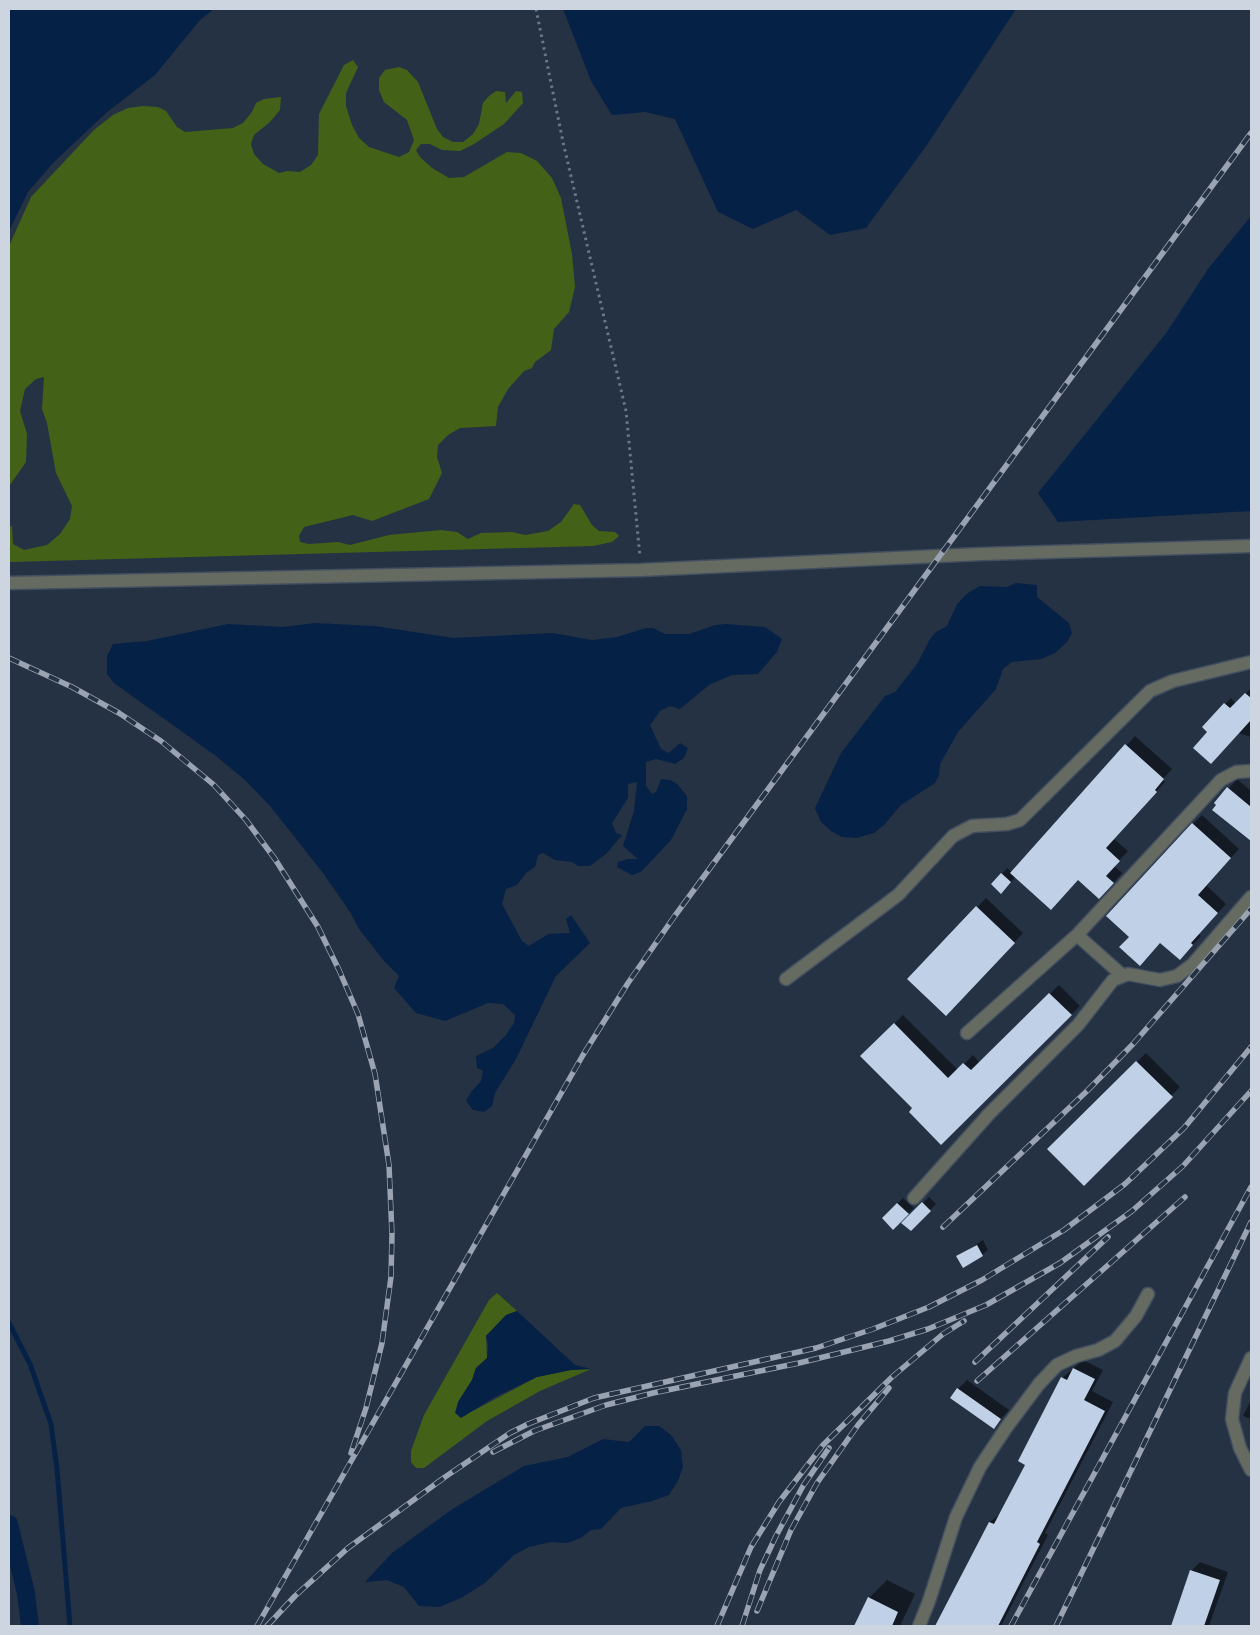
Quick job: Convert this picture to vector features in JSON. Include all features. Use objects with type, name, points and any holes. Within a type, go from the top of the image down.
[{"type":"street","points":[[9,582],[642,570],[980,554],[1251,546]]},
{"type":"street","points":[[786,979],[898,895],[953,836],[972,826],[1007,824],[1020,820],[1150,690],[1173,681],[1251,662]]},
{"type":"street","points":[[967,1033],[1076,935],[1221,780],[1236,772],[1251,771]]},
{"type":"street","points":[[914,1198],[989,1114],[1078,1025],[1113,980],[1122,975],[1136,974],[1160,980],[1176,976],[1192,964],[1251,897]]},
{"type":"street","points":[[1076,935],[1122,975]]},
{"type":"street","points":[[919,1626],[956,1517],[980,1468],[1006,1428],[1039,1384],[1065,1360],[1098,1350],[1115,1341],[1136,1316],[1148,1294]]},
{"type":"street","points":[[1251,1358],[1235,1393],[1232,1419],[1240,1448],[1251,1470]]},
{"type":"path","points":[[536,9],[562,142],[626,411],[642,570]]},
{"type":"green space","points":[[353,60],[358,67],[346,93],[346,106],[352,125],[359,138],[369,147],[399,157],[409,152],[414,140],[407,120],[384,102],[379,90],[379,78],[385,70],[399,67],[407,70],[418,82],[437,129],[443,137],[453,142],[463,142],[473,134],[479,124],[483,103],[489,96],[496,91],[505,92],[506,103],[516,91],[522,92],[523,103],[504,124],[474,144],[460,151],[442,150],[430,144],[421,144],[416,150],[420,157],[432,168],[449,178],[464,177],[507,152],[521,153],[537,161],[552,178],[561,198],[572,254],[575,287],[569,312],[554,329],[551,350],[535,362],[532,368],[524,371],[508,389],[498,407],[496,426],[460,428],[448,435],[438,445],[437,457],[442,473],[429,499],[372,521],[353,515],[304,527],[299,536],[300,542],[309,544],[338,542],[350,545],[389,535],[441,530],[457,532],[468,539],[481,533],[512,532],[525,535],[548,531],[561,522],[574,504],[580,505],[592,525],[599,531],[615,532],[619,536],[612,542],[593,546],[9,562],[9,527],[12,526],[13,544],[24,550],[47,545],[60,534],[70,519],[72,506],[56,473],[47,423],[42,409],[44,377],[36,379],[25,389],[20,411],[27,434],[26,462],[10,485],[9,246],[31,197],[94,130],[113,115],[128,108],[143,106],[158,107],[166,111],[177,127],[185,132],[233,128],[243,123],[252,112],[256,103],[264,99],[281,97],[280,110],[270,122],[254,135],[251,144],[254,154],[263,164],[279,173],[287,171],[300,172],[311,165],[318,155],[319,114],[344,65]]},
{"type":"green space","points":[[497,1293],[517,1311],[506,1315],[486,1336],[487,1358],[476,1368],[472,1380],[458,1402],[471,1412],[537,1377],[571,1370],[591,1369],[540,1391],[487,1421],[424,1468],[416,1468],[411,1462],[411,1451],[424,1415],[489,1300]]},
{"type":"water","points":[[9,9],[214,9],[200,20],[155,75],[106,113],[53,163],[28,192],[9,231]]},
{"type":"water","points":[[563,9],[1016,9],[927,145],[866,228],[830,235],[796,210],[753,229],[718,212],[675,119],[645,112],[612,115],[591,81]]},
{"type":"water","points":[[1251,216],[1251,511],[1058,522],[1038,493],[1167,332],[1208,269]]},
{"type":"water","points":[[1016,583],[1037,585],[1037,597],[1069,623],[1072,633],[1067,642],[1055,653],[1041,659],[1012,662],[1003,669],[996,689],[958,732],[940,764],[939,775],[935,783],[901,805],[884,825],[874,833],[856,838],[842,837],[831,831],[821,822],[815,808],[841,753],[885,696],[895,692],[903,682],[917,664],[930,639],[936,632],[947,626],[957,604],[968,593],[980,586],[1007,587]]},
{"type":"water","points":[[315,623],[375,626],[453,638],[552,633],[592,640],[617,637],[646,628],[653,628],[665,634],[689,634],[715,625],[726,624],[765,627],[782,639],[777,652],[758,674],[732,675],[709,685],[680,709],[670,706],[660,711],[650,725],[661,749],[669,753],[680,743],[688,748],[684,758],[675,764],[656,759],[646,762],[646,786],[652,794],[656,792],[661,779],[670,780],[677,784],[687,796],[687,809],[671,840],[641,872],[632,875],[617,867],[618,862],[638,859],[623,846],[634,811],[637,782],[628,784],[628,798],[612,823],[616,833],[622,835],[607,853],[590,866],[578,866],[572,862],[555,860],[543,853],[538,855],[535,867],[526,873],[517,885],[506,889],[502,904],[522,941],[529,946],[548,934],[570,933],[566,919],[571,915],[590,943],[556,976],[516,1059],[495,1093],[492,1106],[484,1112],[473,1110],[466,1101],[481,1081],[483,1071],[477,1068],[476,1056],[493,1048],[506,1035],[514,1023],[515,1015],[503,1004],[488,1003],[445,1021],[416,1013],[394,988],[399,976],[384,961],[359,929],[350,912],[323,873],[270,806],[245,780],[216,756],[114,683],[107,674],[107,656],[113,644],[147,641],[228,624],[283,627]]},
{"type":"water","points":[[517,1311],[575,1365],[591,1369],[571,1370],[537,1377],[495,1397],[461,1418],[455,1413],[458,1402],[472,1380],[476,1368],[487,1358],[488,1345],[486,1336],[506,1315]]},
{"type":"water","points":[[645,1426],[659,1426],[671,1435],[681,1450],[683,1467],[678,1481],[669,1495],[621,1508],[601,1529],[591,1530],[581,1538],[567,1543],[551,1542],[529,1547],[514,1555],[485,1583],[461,1598],[439,1607],[419,1606],[404,1587],[387,1580],[365,1582],[392,1553],[451,1510],[524,1466],[568,1457],[603,1439],[629,1442]]},
{"type":"building","points":[[1245,693],[1251,698],[1251,720],[1211,764],[1193,748],[1207,732],[1202,727],[1224,703],[1230,708]]},
{"type":"building","points":[[1125,744],[1164,779],[1155,790],[1157,792],[1106,848],[1120,861],[1106,876],[1114,883],[1099,899],[1078,880],[1051,910],[1010,873]]},
{"type":"building","points":[[1227,787],[1251,807],[1251,841],[1212,810],[1216,805],[1214,803]]},
{"type":"building","points":[[1192,823],[1231,858],[1198,895],[1218,913],[1191,943],[1193,945],[1180,960],[1160,943],[1140,966],[1119,947],[1129,937],[1106,916]]},
{"type":"building","points":[[1001,873],[1011,882],[1001,894],[991,884]]},
{"type":"building","points":[[976,906],[1015,943],[946,1016],[907,979]]},
{"type":"building","points":[[1049,993],[1072,1015],[941,1145],[909,1112],[912,1108],[860,1056],[894,1023],[948,1078],[963,1063],[971,1070]]},
{"type":"building","points":[[1136,1061],[1173,1097],[1084,1186],[1047,1149]]},
{"type":"building","points":[[922,1202],[931,1211],[911,1231],[901,1223]]},
{"type":"building","points":[[897,1203],[909,1214],[893,1230],[882,1218]]},
{"type":"building","points":[[977,1245],[983,1256],[963,1268],[956,1256]]},
{"type":"building","points":[[1073,1368],[1095,1379],[1084,1400],[1105,1411],[1037,1542],[1040,1544],[998,1626],[935,1626],[989,1522],[994,1524],[1025,1465],[1018,1461],[1061,1377],[1067,1380]]},
{"type":"building","points":[[957,1388],[1001,1419],[994,1429],[950,1398]]},
{"type":"building","points":[[1190,1570],[1220,1580],[1204,1626],[1171,1626]]},
{"type":"building","points":[[868,1597],[898,1612],[892,1626],[854,1626]]},
{"type":"waterway","points":[[9,1323],[30,1364],[51,1424],[57,1469],[70,1626]]},
{"type":"waterway","points":[[9,1524],[26,1593],[30,1626]]},
{"type":"railway","points":[[257,1626],[583,1055],[628,983],[674,917],[1251,133]]},
{"type":"railway","points":[[9,658],[72,687],[119,713],[161,741],[214,785],[246,820],[275,859],[318,927],[358,1014],[375,1074],[389,1165],[392,1235],[391,1277],[382,1343],[366,1408],[351,1453]]},
{"type":"railway","points":[[943,1227],[1087,1091],[1133,1044],[1251,909]]},
{"type":"railway","points":[[267,1626],[295,1596],[348,1548],[445,1477],[510,1433],[528,1424],[594,1398],[816,1348],[873,1329],[929,1307],[982,1280],[1064,1230],[1125,1184],[1184,1128],[1251,1047]]},
{"type":"railway","points":[[493,1452],[534,1431],[606,1405],[653,1393],[799,1363],[889,1341],[928,1329],[986,1305],[1060,1263],[1132,1211],[1183,1166],[1251,1091]]},
{"type":"railway","points":[[1011,1626],[1251,1187]]},
{"type":"railway","points":[[977,1381],[1185,1197]]},
{"type":"railway","points":[[1056,1626],[1251,1222]]},
{"type":"railway","points":[[975,1362],[1108,1237]]},
{"type":"railway","points":[[717,1626],[751,1547],[779,1502],[823,1445],[892,1377],[943,1334],[964,1321]]},
{"type":"railway","points":[[757,1611],[791,1530],[817,1483],[858,1425],[889,1388]]},
{"type":"railway","points":[[742,1626],[760,1570],[776,1536],[803,1486],[829,1448]]}]
